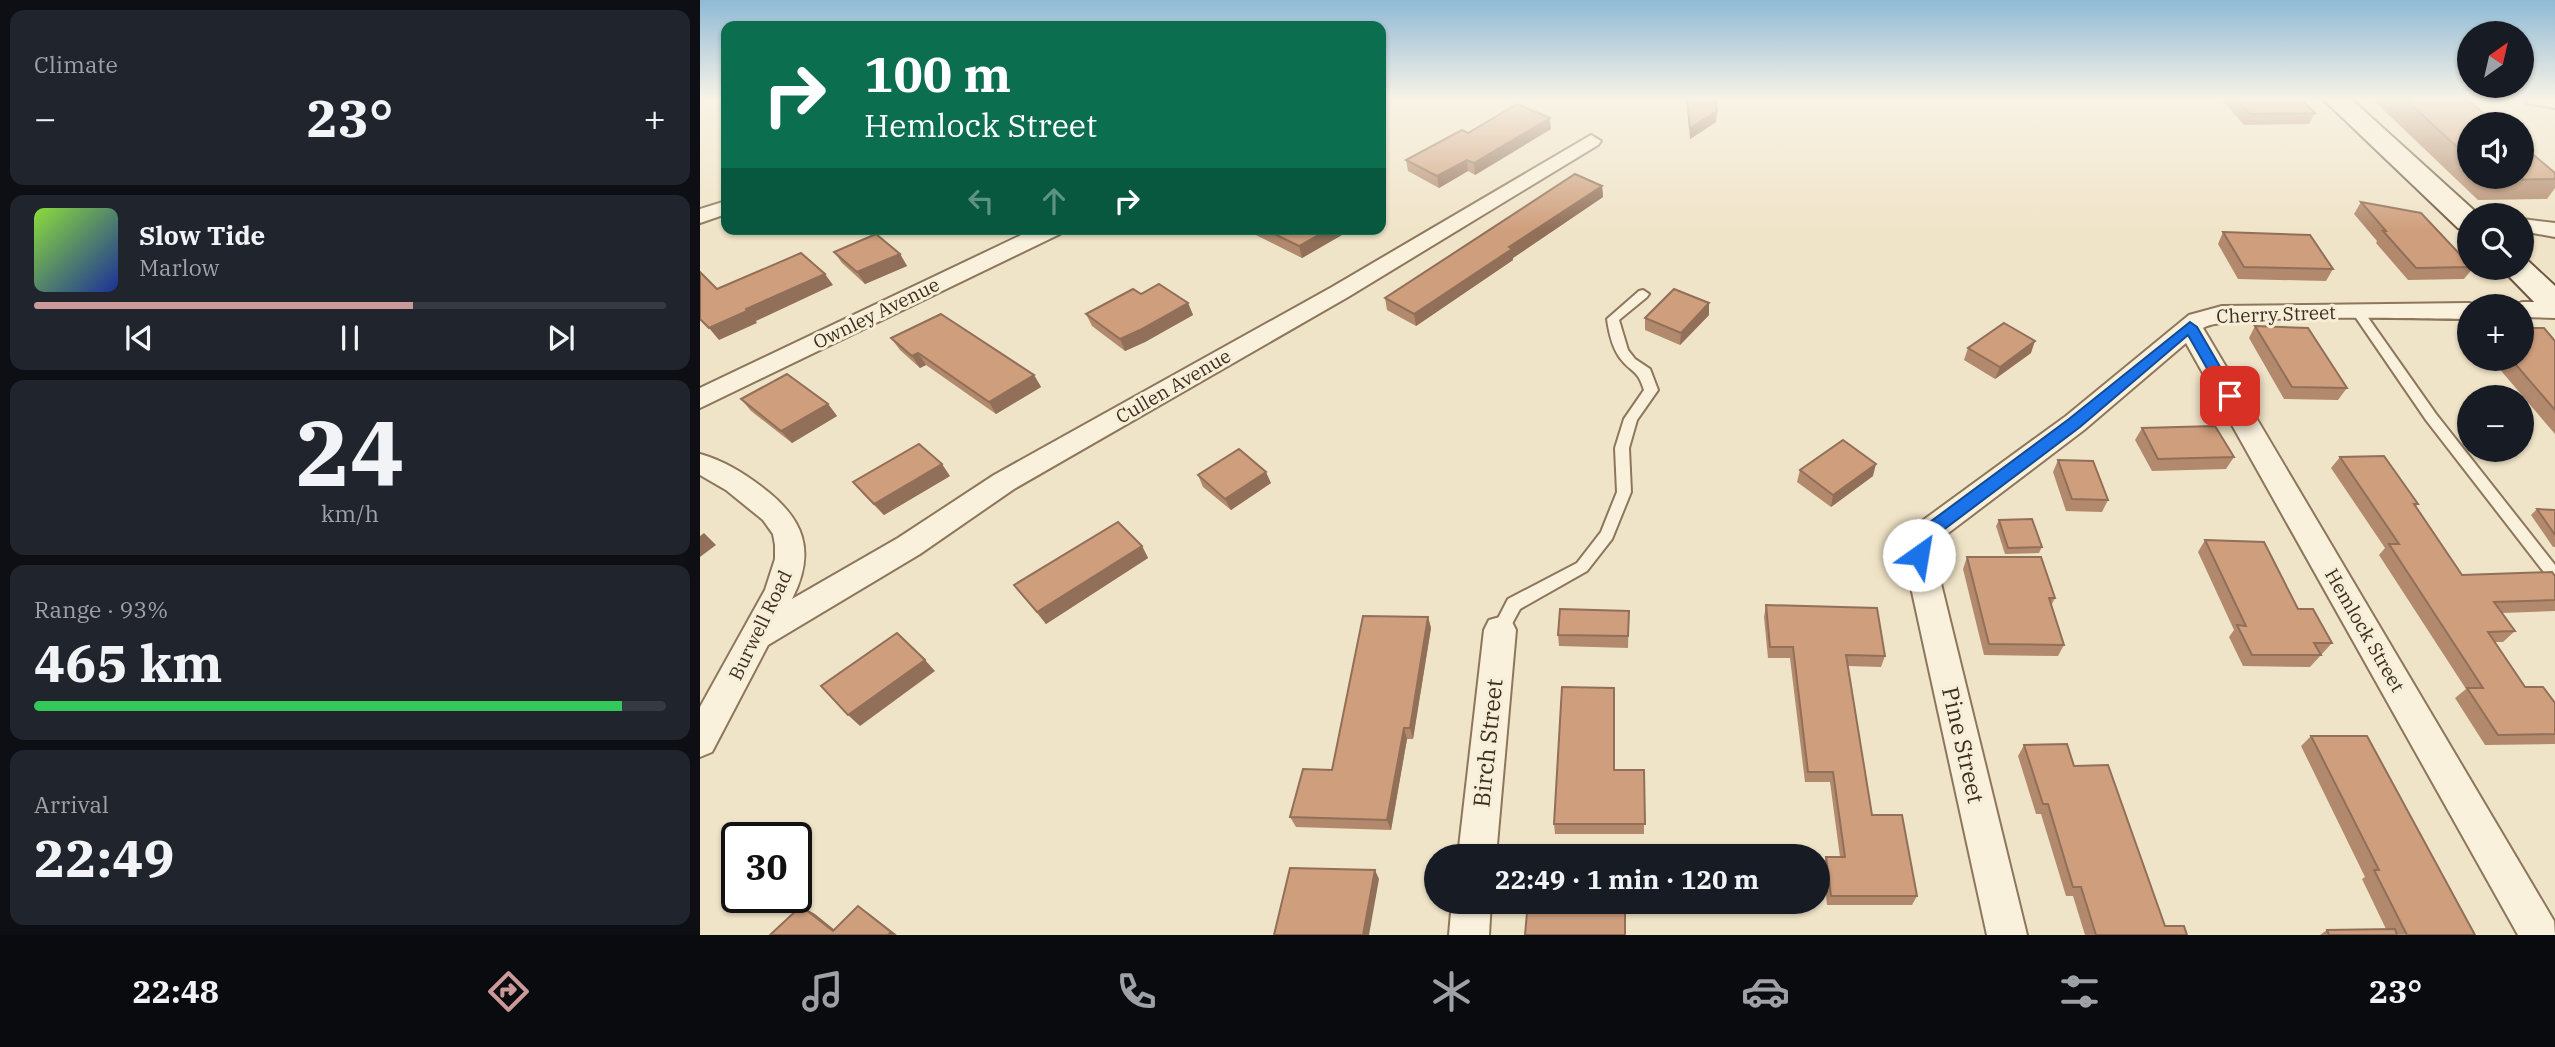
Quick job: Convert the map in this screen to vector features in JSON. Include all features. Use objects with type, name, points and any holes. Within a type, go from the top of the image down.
[{"type":"main road","points":[[2384,143],[2457,209]]},
{"type":"main road","points":[[2530,280],[2555,304]]},
{"type":"street","name":"Cullen Avenue","points":[[757,635],[909,546],[1004,482],[1340,292],[1588,143]]},
{"type":"street","points":[[700,217],[721,208]]},
{"type":"street","points":[[2534,227],[2555,230]]},
{"type":"street","name":"Ownley Avenue","points":[[700,399],[1040,235]]},
{"type":"street","points":[[2534,310],[2555,310]]},
{"type":"street","name":"Cherry Street","points":[[1919,555],[1932,529],[2075,423],[2198,320],[2222,314],[2457,311]]},
{"type":"street","name":"Hemlock Street","points":[[2190,327],[2540,935]]},
{"type":"street","name":"Burwell Road","points":[[700,464],[729,476],[772,509],[782,522],[790,545],[790,566],[757,635],[700,741]]},
{"type":"street","name":"Pine Street","points":[[1919,555],[2007,935]]},
{"type":"street","name":"Birch Street","points":[[1478,844],[1500,630]]},
{"type":"street","points":[[1469,935],[1471,914]]},
{"type":"lane","points":[[1500,630],[1514,604],[1582,567],[1607,534],[1624,492],[1622,448],[1631,419],[1651,390],[1645,372],[1630,364],[1618,345],[1614,318],[1643,294]]},
{"type":"lane","points":[[2358,312],[2431,417],[2555,576]]},
{"type":"building","points":[[1438,143],[1508,143],[1474,163],[1467,160],[1437,176],[1406,160]]},
{"type":"building","points":[[2534,155],[2555,173],[2555,179],[2534,179]]},
{"type":"building","points":[[1575,174],[1602,186],[1414,314],[1385,298]]},
{"type":"building","points":[[2361,202],[2421,213],[2457,251],[2457,267],[2416,268],[2383,231],[2386,231]]},
{"type":"building","points":[[2223,232],[2310,235],[2333,269],[2244,267]]},
{"type":"building","points":[[877,235],[900,254],[857,272],[834,252]]},
{"type":"building","points":[[1276,235],[1318,235],[1299,246]]},
{"type":"building","points":[[801,253],[825,274],[709,328],[700,319],[700,272],[717,289]]},
{"type":"building","points":[[1159,284],[1188,303],[1120,339],[1086,314],[1133,289],[1141,294]]},
{"type":"building","points":[[1674,289],[1709,303],[1681,333],[1645,318]]},
{"type":"building","points":[[941,314],[1034,375],[989,402],[918,353],[912,356],[891,338]]},
{"type":"building","points":[[2004,323],[2035,341],[2000,367],[1968,348]]},
{"type":"building","points":[[2255,326],[2308,328],[2347,388],[2292,387]]},
{"type":"building","points":[[2534,328],[2544,328],[2555,341],[2555,410],[2521,371],[2534,371]]},
{"type":"building","points":[[787,374],[828,404],[781,431],[741,399]]},
{"type":"building","points":[[2215,426],[2234,457],[2158,459],[2142,428]]},
{"type":"building","points":[[1843,440],[1876,464],[1833,495],[1800,470]]},
{"type":"building","points":[[919,444],[942,464],[874,504],[853,482]]},
{"type":"building","points":[[1239,449],[1266,472],[1225,499],[1198,475]]},
{"type":"building","points":[[2384,456],[2418,504],[2414,504],[2462,575],[2552,572],[2555,576],[2555,600],[2494,602],[2515,631],[2488,632],[2525,687],[2543,687],[2555,703],[2555,734],[2498,735],[2467,688],[2483,688],[2389,544],[2399,544],[2340,457]]},
{"type":"building","points":[[2058,460],[2093,461],[2108,500],[2072,499]]},
{"type":"building","points":[[2537,509],[2555,510],[2555,535]]},
{"type":"building","points":[[2032,519],[2042,547],[2008,548],[1999,520]]},
{"type":"building","points":[[1118,522],[1142,546],[1037,612],[1014,585]]},
{"type":"building","points":[[2205,540],[2264,542],[2298,609],[2313,609],[2332,643],[2314,643],[2321,655],[2252,655],[2237,625],[2246,626]]},
{"type":"building","points":[[1967,557],[2041,557],[2055,598],[2049,598],[2064,645],[1989,644]]},
{"type":"building","points":[[1766,605],[1877,608],[1885,656],[1846,655],[1872,815],[1902,815],[1917,896],[1831,896],[1830,857],[1845,857],[1833,772],[1808,772],[1793,647],[1770,647]]},
{"type":"building","points":[[1560,609],[1629,611],[1628,636],[1558,635]]},
{"type":"building","points":[[1363,616],[1428,617],[1410,728],[1404,728],[1387,820],[1290,817],[1303,769],[1332,770]]},
{"type":"building","points":[[897,633],[925,660],[848,715],[821,686]]},
{"type":"building","points":[[1562,687],[1614,688],[1614,770],[1644,770],[1645,824],[1554,824]]},
{"type":"building","points":[[2311,736],[2367,736],[2475,935],[2407,935],[2374,870],[2379,870]]},
{"type":"building","points":[[2067,744],[2074,766],[2108,765],[2165,926],[2184,926],[2187,935],[2096,935],[2081,887],[2073,887],[2048,804],[2043,804],[2024,745]]},
{"type":"building","points":[[1290,868],[1375,870],[1363,935],[1274,935]]},
{"type":"building","points":[[858,906],[891,932],[888,935],[770,935],[794,913],[810,913],[833,931]]},
{"type":"building","points":[[1527,914],[1625,914],[1625,935],[1525,935]]},
{"type":"building","points":[[2395,929],[2397,935],[2329,935],[2327,930]]},
{"type":"route","points":[[1919,555],[1932,529],[2075,423],[2190,327],[2230,396]]}]
